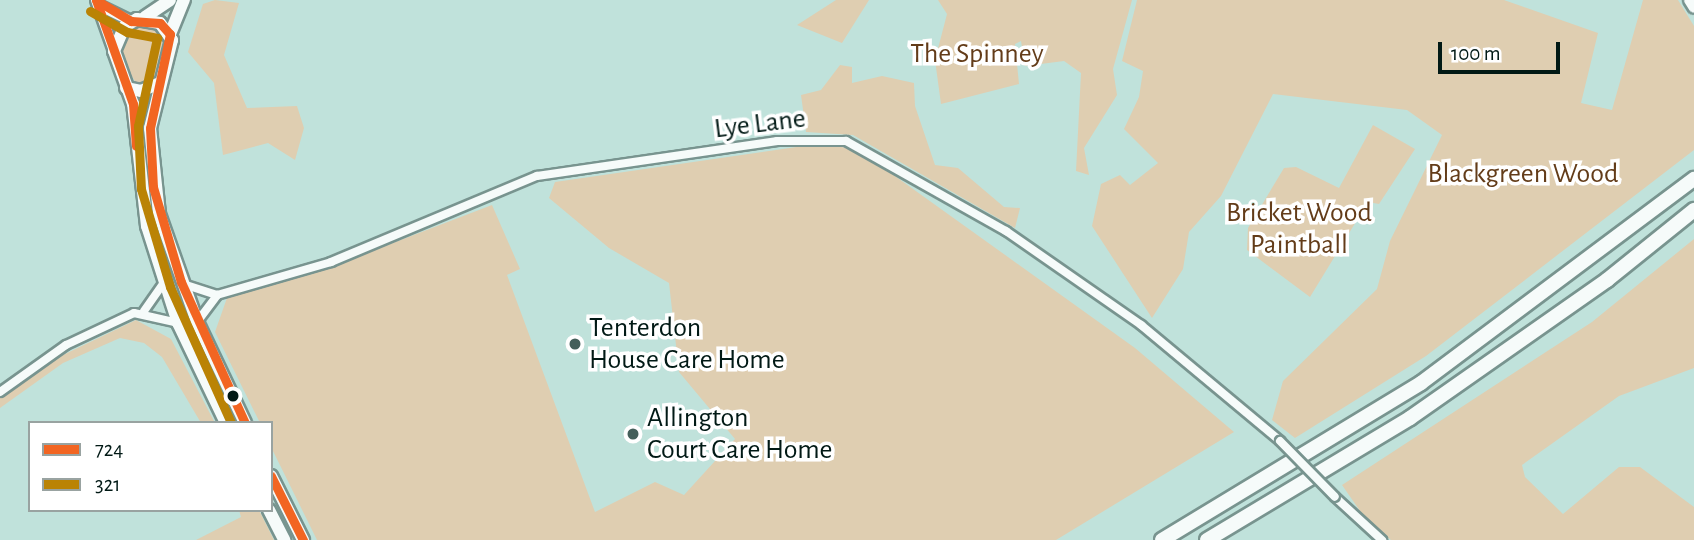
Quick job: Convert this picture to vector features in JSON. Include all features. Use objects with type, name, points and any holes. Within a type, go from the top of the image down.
[{"type":"highway","points":[[170,0],[145,18],[131,21],[114,51],[126,88],[147,226],[163,284],[178,323],[225,421]]},
{"type":"highway","points":[[184,0],[170,34],[160,83],[150,166],[181,282],[244,421]]},
{"type":"highway","points":[[145,18],[170,34]]},
{"type":"highway","points":[[126,88],[141,91],[160,83]]},
{"type":"highway","points":[[1162,540],[1421,383],[1590,263],[1694,178]]},
{"type":"highway","points":[[1207,540],[1410,418],[1607,280],[1694,210]]},
{"type":"highway","points":[[273,480],[303,540]]},
{"type":"highway","points":[[271,512],[284,540]]},
{"type":"main road","points":[[97,3],[131,21]]},
{"type":"main road","points":[[97,3],[114,51]]},
{"type":"street","points":[[1689,0],[1694,8]]},
{"type":"street","name":"Lye Lane","points":[[216,295],[331,262],[537,176],[777,141],[846,141],[1017,239],[1141,325],[1280,441],[1382,540]]},
{"type":"street","points":[[181,282],[216,295],[197,322]]},
{"type":"street","points":[[0,392],[66,345],[144,311],[163,284]]},
{"type":"street","points":[[144,311],[178,323]]},
{"type":"green space","points":[[215,0],[239,3],[224,55],[247,108],[297,106],[304,128],[295,160],[268,143],[223,155],[214,83],[188,52],[203,4]]},
{"type":"green space","points":[[836,0],[869,0],[842,43],[797,25]]},
{"type":"green space","name":"The Spinney","points":[[938,0],[1132,0],[1113,69],[1117,95],[1084,148],[1089,175],[1076,171],[1081,73],[1064,61],[1025,66],[1021,41],[1015,44],[1019,84],[941,104],[935,60],[947,14]]},
{"type":"green space","name":"Blackgreen Wood","points":[[1137,0],[1504,0],[1598,33],[1581,103],[1612,110],[1643,0],[1678,0],[1694,26],[1694,150],[1426,356],[1295,438],[1272,420],[1283,381],[1377,289],[1390,241],[1442,135],[1407,110],[1273,94],[1221,196],[1189,232],[1183,269],[1152,318],[1092,226],[1101,184],[1120,175],[1130,185],[1158,163],[1124,129],[1139,97],[1143,71],[1122,61]]},
{"type":"green space","points":[[139,25],[157,27],[165,40],[155,76],[137,85],[122,59],[124,39]]},
{"type":"green space","points":[[840,65],[852,67],[852,83],[882,76],[914,83],[915,106],[935,165],[958,168],[1004,207],[1020,208],[1015,228],[853,135],[806,132],[801,95],[821,90]]},
{"type":"green space","name":"Bricket Wood Paintball","points":[[1373,125],[1415,149],[1379,204],[1368,202],[1310,297],[1247,250],[1248,228],[1284,168],[1296,167],[1339,188]]},
{"type":"green space","points":[[824,143],[860,151],[1135,348],[1234,432],[1056,540],[317,540],[273,451],[273,421],[259,421],[215,332],[228,295],[312,274],[492,205],[520,269],[507,275],[595,512],[655,482],[684,495],[735,439],[679,372],[669,283],[609,248],[549,198],[555,182]]},
{"type":"green space","points":[[1694,239],[1694,368],[1619,396],[1522,465],[1525,477],[1563,514],[1619,467],[1640,467],[1694,507],[1694,540],[1391,540],[1367,521],[1342,485],[1592,322]]},
{"type":"green space","points":[[136,320],[171,339],[214,421],[200,421],[162,357],[144,343],[120,338],[63,363],[0,408],[0,397],[63,355]]},
{"type":"green space","points":[[240,512],[260,512],[274,540],[196,540],[241,517]]},
{"type":"transit line","name":"724","points":[[96,0],[131,21],[160,23],[170,34],[150,128],[153,187],[181,282],[244,421]]},
{"type":"transit line","name":"724","points":[[96,0],[133,104],[136,146]]},
{"type":"transit line","name":"321","points":[[90,11],[127,32],[157,38],[138,126],[141,189],[170,287],[230,421]]},
{"type":"transit line","name":"724","points":[[273,480],[303,540]]},
{"type":"place","name":"Tenterdon House Care Home","points":[[575,344]]},
{"type":"place","name":"Allington Court Care Home","points":[[633,434]]}]
